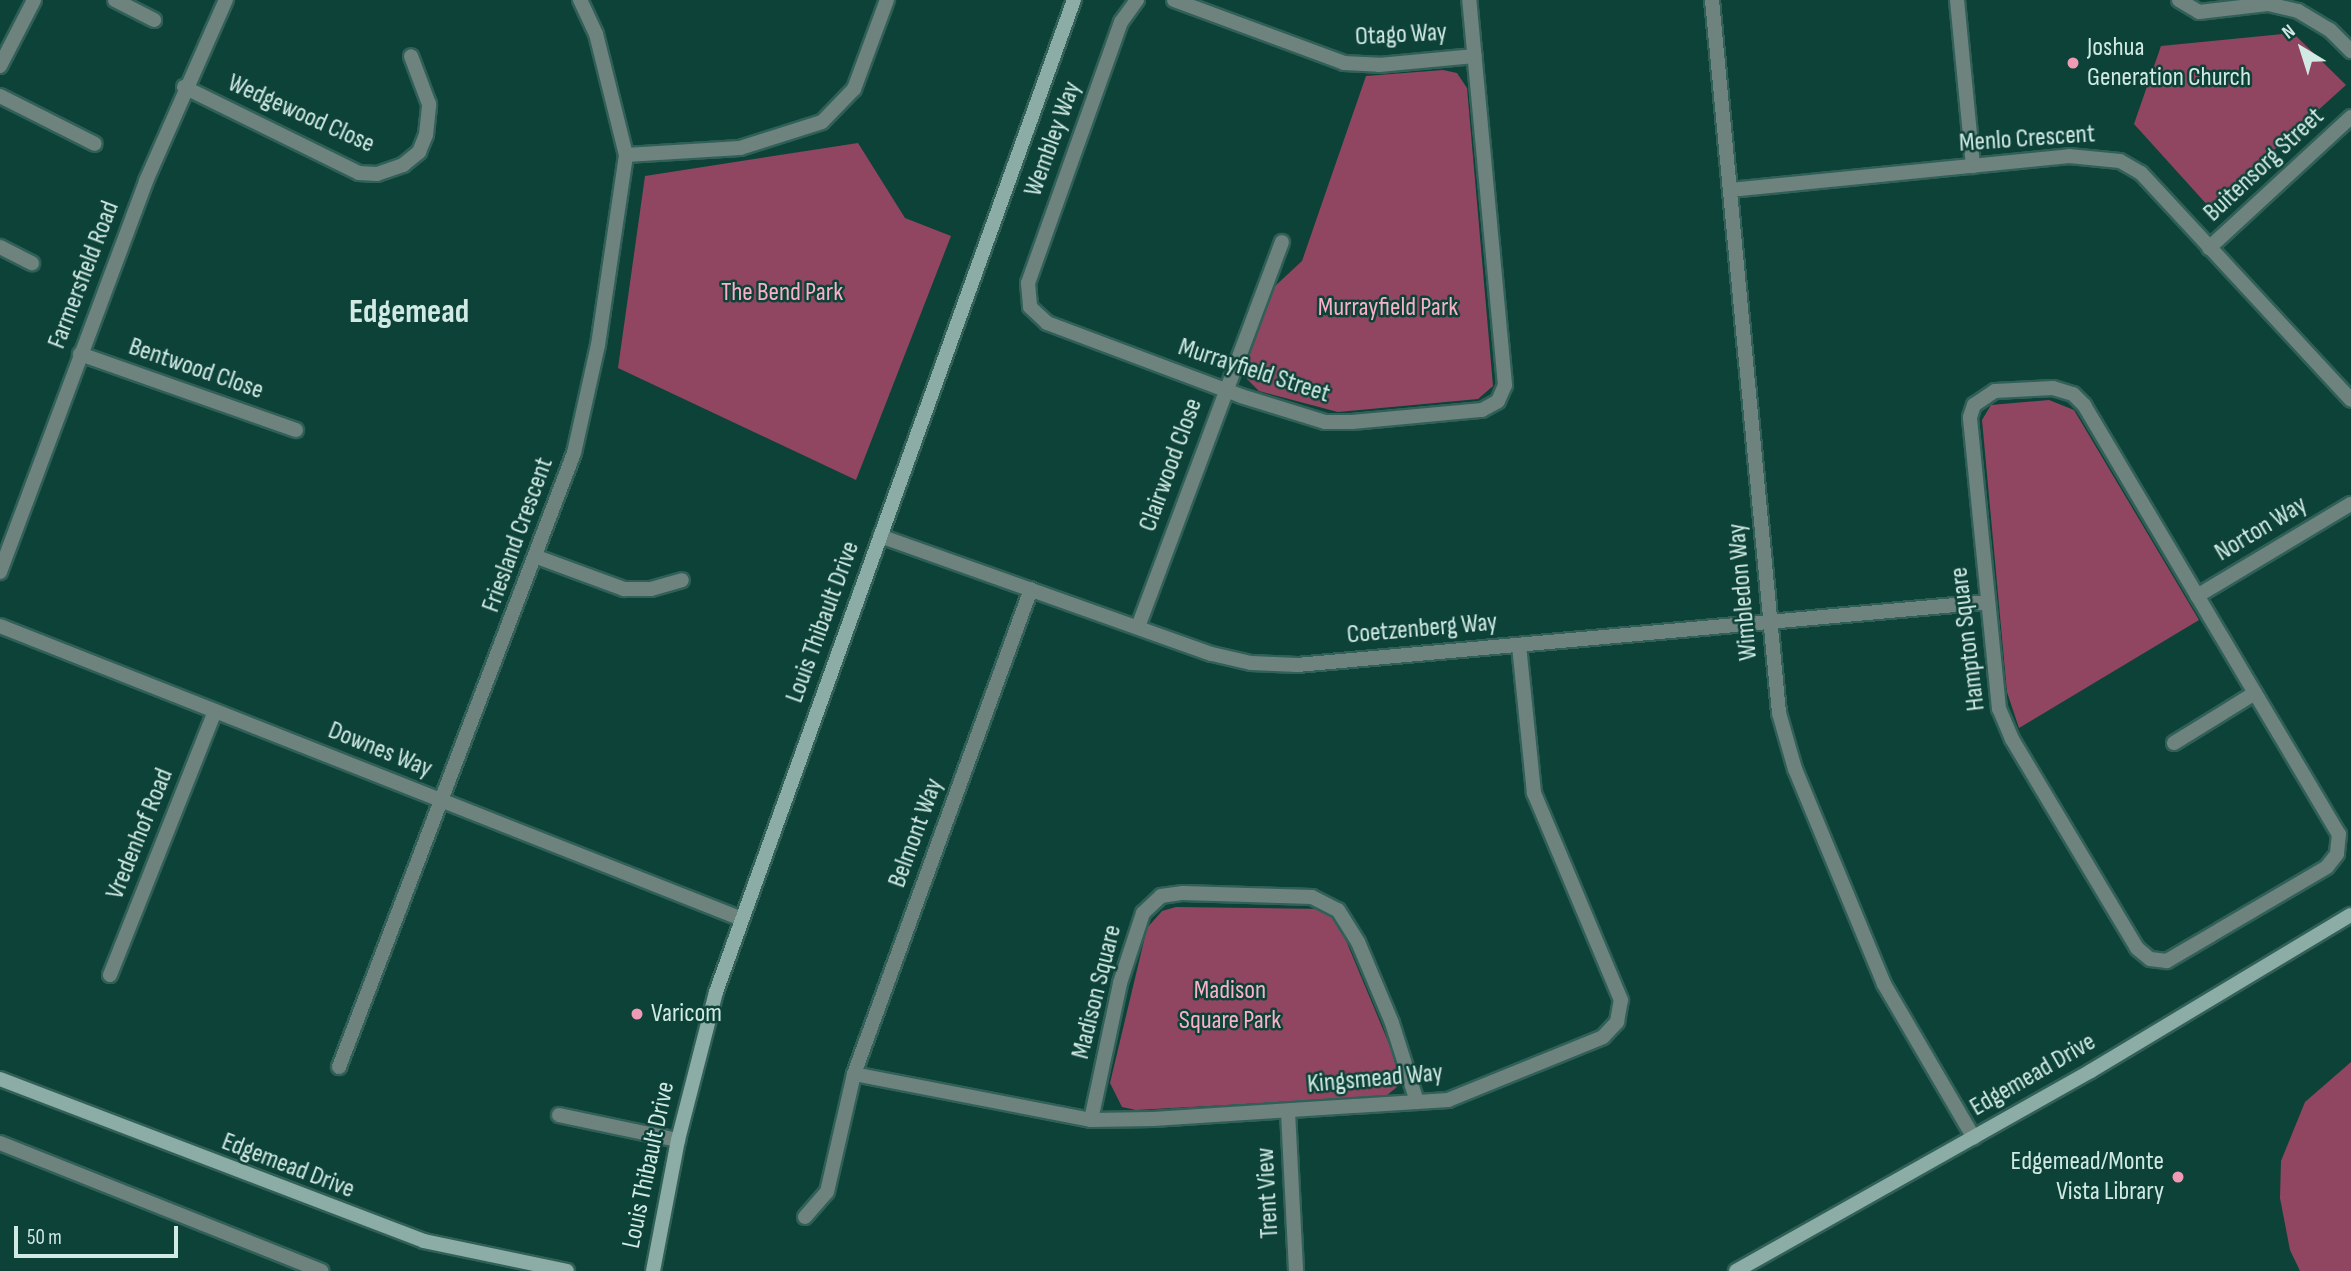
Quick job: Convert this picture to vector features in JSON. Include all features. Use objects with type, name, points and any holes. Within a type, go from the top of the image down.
[{"type":"street","points":[[0,66],[34,0]]},
{"type":"street","points":[[115,0],[154,20]]},
{"type":"street","name":"Farmersfield Road","points":[[0,572],[80,354],[184,87],[226,0]]},
{"type":"street","name":"Friesland Crescent","points":[[339,1068],[537,556],[574,453],[589,386],[626,155],[596,34],[580,0]]},
{"type":"street","points":[[626,155],[740,148],[822,122],[854,89],[887,0]]},
{"type":"street","name":"Louis Thibault Drive","points":[[653,1271],[678,1140],[716,992],[1074,0]]},
{"type":"street","name":"Wembley Way","points":[[1027,300],[1028,283],[1121,22],[1137,0]]},
{"type":"street","name":"Otago Way","points":[[1174,0],[1344,63],[1378,65],[1475,56]]},
{"type":"street","name":"Murrayfield Street","points":[[1027,300],[1033,313],[1047,323],[1225,390],[1325,422],[1482,411],[1498,401],[1506,377],[1469,0]]},
{"type":"street","name":"Wimbledon Way","points":[[1712,0],[1779,713],[1795,769],[1884,984],[1975,1138]]},
{"type":"street","points":[[1957,0],[1973,166]]},
{"type":"street","points":[[2179,0],[2199,12],[2268,2],[2318,21],[2351,51]]},
{"type":"street","name":"Wedgewood Close","points":[[184,87],[359,173],[377,174],[403,165],[419,152],[426,135],[429,104],[411,56]]},
{"type":"street","points":[[0,96],[95,144]]},
{"type":"street","name":"Buitensorg Street","points":[[2209,248],[2351,117]]},
{"type":"street","name":"Menlo Crescent","points":[[1730,190],[2069,156],[2120,160],[2141,173],[2351,400]]},
{"type":"street","name":"Clairwood Close","points":[[1138,627],[1282,242]]},
{"type":"street","points":[[0,247],[32,263]]},
{"type":"street","name":"Bentwood Close","points":[[80,354],[296,430]]},
{"type":"street","name":"Hampton Square","points":[[2053,388],[2073,394],[2084,405],[2339,834],[2337,854],[2327,867],[2158,962],[2137,948],[2003,722],[1988,601],[1970,428],[1973,405],[1995,391],[2053,388]]},
{"type":"street","name":"Norton Way","points":[[2197,596],[2351,504]]},
{"type":"street","name":"Coetzenberg Way","points":[[880,536],[1138,627],[1251,663],[1297,665],[1988,601]]},
{"type":"street","points":[[537,556],[624,589],[650,589],[682,580]]},
{"type":"street","name":"Belmont Way","points":[[805,1217],[827,1192],[854,1074],[1031,589]]},
{"type":"street","name":"Downes Way","points":[[0,626],[742,919]]},
{"type":"street","name":"Kingsmead Way","points":[[854,1074],[1091,1120],[1288,1112],[1448,1100],[1603,1037],[1621,1012],[1621,1000],[1534,793],[1518,646]]},
{"type":"street","points":[[2174,743],[2255,693]]},
{"type":"street","name":"Vredenhof Road","points":[[110,975],[215,711]]},
{"type":"street","name":"Madison Square","points":[[1091,1120],[1120,983],[1143,913],[1161,896],[1182,893],[1312,897],[1338,910],[1358,942],[1387,1012],[1415,1084],[1417,1102]]},
{"type":"street","name":"Edgemead Drive","points":[[1736,1271],[1975,1138],[2351,915]]},
{"type":"street","name":"Edgemead Drive","points":[[0,1079],[424,1241],[567,1271]]},
{"type":"street","name":"Trent View","points":[[1288,1112],[1296,1271]]},
{"type":"street","points":[[559,1115],[678,1140]]},
{"type":"street","points":[[0,1143],[321,1271]]},
{"type":"green space","points":[[2293,33],[2346,85],[2210,208],[2134,124],[2161,46]]},
{"type":"green space","name":"Murrayfield Park","points":[[1443,70],[1457,73],[1467,88],[1493,386],[1478,399],[1338,412],[1259,391],[1247,379],[1245,368],[1274,287],[1302,261],[1366,76]]},
{"type":"green space","name":"The Bend Park","points":[[858,143],[905,218],[951,236],[856,480],[618,368],[645,176]]},
{"type":"green space","points":[[2049,400],[2074,410],[2199,620],[2019,728],[2007,692],[1982,420],[1991,405]]},
{"type":"green space","name":"Madison Square Park","points":[[1176,907],[1325,909],[1337,919],[1400,1070],[1397,1087],[1386,1096],[1136,1110],[1122,1107],[1110,1083],[1147,928],[1162,911]]},
{"type":"green space","points":[[2351,1062],[2351,1271],[2300,1271],[2290,1250],[2280,1198],[2281,1161],[2305,1102]]},
{"type":"place","name":"Joshua Generation Church","points":[[2073,63]]},
{"type":"place","name":"Varicom","points":[[637,1014]]},
{"type":"place","name":"Edgemead/Monte Vista Library","points":[[2178,1177]]},
{"type":"district","name":"Edgemead","points":[[409,313]]}]
